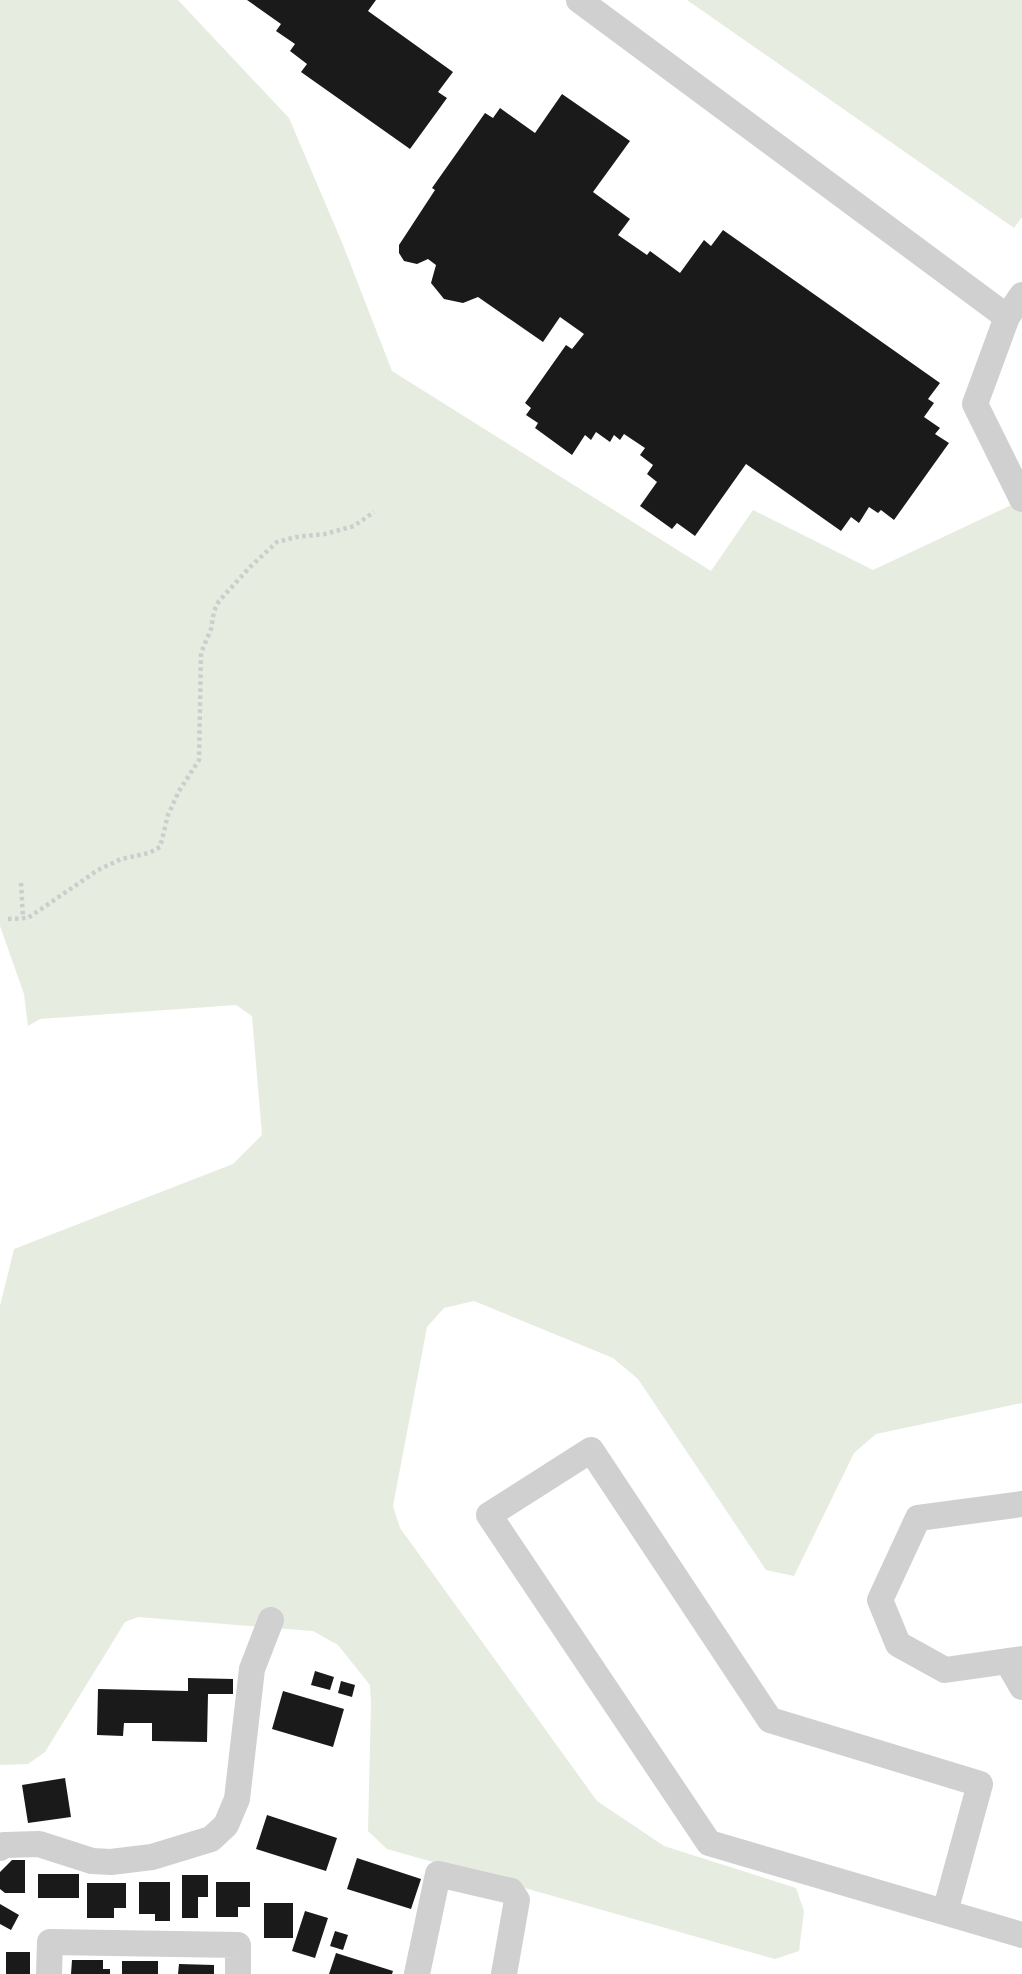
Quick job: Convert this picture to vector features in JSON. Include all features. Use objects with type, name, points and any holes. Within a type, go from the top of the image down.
[{"type":"street","points":[[579,0],[1007,317]]},
{"type":"street","points":[[1022,295],[1007,317],[975,404],[1022,499]]},
{"type":"street","points":[[945,1912],[980,1784],[770,1720],[592,1450],[489,1515],[709,1843],[1022,1935]]},
{"type":"street","points":[[1022,1504],[918,1518],[880,1600],[898,1644],[945,1670],[1015,1660],[1022,1687]]},
{"type":"street","points":[[0,1848],[4,1845],[39,1844],[92,1861],[111,1862],[152,1857],[211,1839],[226,1825],[237,1799],[252,1669],[271,1620]]},
{"type":"street","points":[[416,1974],[438,1874],[511,1891],[517,1900],[505,1974]]},
{"type":"street","points":[[49,1974],[50,1942],[237,1945],[238,1974]]},
{"type":"path","points":[[8,919],[28,918],[98,870],[121,859],[149,853],[160,847],[168,816],[179,791],[199,760],[201,653],[219,601],[277,542],[354,526],[374,513]]},
{"type":"path","points":[[21,883],[23,918]]},
{"type":"shaded area","points":[[0,0],[178,0],[289,118],[343,245],[392,371],[711,571],[753,510],[873,570],[1022,500],[1022,1403],[876,1434],[854,1453],[794,1576],[766,1570],[638,1379],[613,1358],[474,1301],[444,1308],[427,1327],[393,1506],[400,1528],[597,1801],[664,1846],[796,1888],[804,1911],[799,1951],[775,1959],[387,1849],[368,1831],[370,1685],[338,1645],[313,1631],[138,1617],[125,1622],[45,1752],[28,1764],[0,1765],[0,1306],[14,1249],[233,1164],[262,1135],[252,1016],[236,1005],[40,1019],[28,1026],[24,994],[0,926]]},
{"type":"shaded area","points":[[687,0],[1022,0],[1022,217],[1014,228]]},
{"type":"building","points":[[247,0],[376,0],[368,11],[453,72],[438,92],[447,98],[410,149],[301,72],[307,64],[290,51],[295,44],[276,31],[281,24]]},
{"type":"building","points":[[562,94],[630,141],[593,192],[630,219],[618,235],[647,255],[650,251],[680,273],[704,240],[711,246],[723,230],[940,383],[928,399],[934,403],[924,417],[940,428],[935,434],[949,443],[894,520],[881,510],[878,513],[869,507],[859,523],[851,517],[841,531],[746,464],[695,536],[677,523],[672,529],[640,506],[657,482],[647,474],[653,465],[640,455],[645,448],[624,434],[620,440],[614,435],[610,442],[596,432],[591,440],[585,435],[572,455],[535,428],[538,423],[526,415],[531,408],[525,403],[566,345],[572,349],[584,334],[560,317],[543,342],[478,297],[463,303],[444,299],[431,283],[436,265],[428,259],[417,264],[404,261],[399,253],[399,245],[435,190],[432,188],[485,113],[493,118],[500,108],[535,133]]},
{"type":"building","points":[[315,1671],[334,1677],[330,1690],[311,1685]]},
{"type":"building","points":[[188,1678],[233,1679],[233,1694],[208,1694],[207,1742],[152,1741],[152,1723],[124,1723],[123,1736],[97,1735],[98,1689],[188,1691]]},
{"type":"building","points":[[341,1681],[355,1685],[352,1697],[338,1693]]},
{"type":"building","points":[[283,1691],[344,1709],[333,1747],[272,1729]]},
{"type":"building","points":[[65,1778],[71,1817],[28,1823],[22,1785]]},
{"type":"building","points":[[267,1815],[337,1838],[326,1871],[256,1849]]},
{"type":"building","points":[[357,1858],[421,1879],[411,1909],[347,1889]]},
{"type":"building","points":[[12,1860],[25,1860],[25,1893],[5,1893],[0,1889],[0,1872]]},
{"type":"building","points":[[38,1874],[79,1874],[79,1898],[38,1898]]},
{"type":"building","points":[[182,1875],[208,1875],[208,1897],[198,1897],[198,1918],[182,1918]]},
{"type":"building","points":[[139,1882],[170,1882],[170,1921],[155,1921],[155,1914],[139,1914]]},
{"type":"building","points":[[216,1882],[250,1882],[250,1907],[238,1907],[238,1917],[216,1917]]},
{"type":"building","points":[[87,1883],[126,1883],[126,1908],[114,1908],[114,1918],[87,1918]]},
{"type":"building","points":[[264,1903],[293,1903],[293,1938],[264,1938]]},
{"type":"building","points":[[0,1904],[19,1915],[11,1930],[0,1924]]},
{"type":"building","points":[[305,1911],[328,1918],[315,1958],[292,1951]]},
{"type":"building","points":[[335,1931],[348,1935],[343,1950],[330,1946]]},
{"type":"building","points":[[6,1952],[30,1952],[30,1974],[6,1974]]},
{"type":"building","points":[[336,1953],[393,1971],[392,1974],[329,1974]]},
{"type":"building","points":[[72,1960],[103,1960],[103,1969],[110,1969],[110,1974],[71,1974]]},
{"type":"building","points":[[122,1961],[158,1961],[158,1974],[122,1974]]},
{"type":"building","points":[[179,1964],[214,1965],[214,1974],[178,1974]]}]
